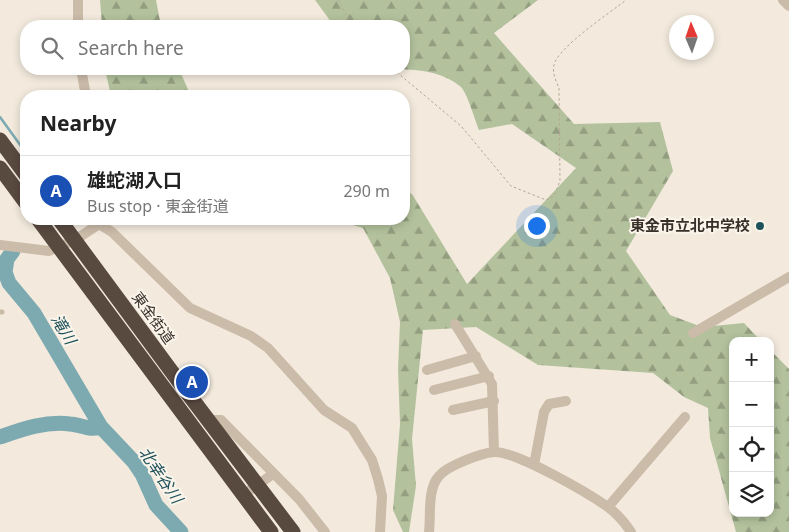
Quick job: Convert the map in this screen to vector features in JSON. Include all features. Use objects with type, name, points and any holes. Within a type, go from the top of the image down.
[{"type":"highway","points":[[0,140],[20,167]]},
{"type":"highway","points":[[0,168],[20,195]]},
{"type":"highway","points":[[43,225],[271,532]]},
{"type":"highway","name":"東金街道","points":[[64,225],[293,532]]},
{"type":"street","points":[[78,0],[78,20]]},
{"type":"street","points":[[783,0],[789,6]]},
{"type":"street","points":[[82,75],[85,90]]},
{"type":"street","points":[[0,245],[42,251],[60,248],[75,240],[94,225]]},
{"type":"street","points":[[104,225],[190,308],[251,336],[268,348],[319,405],[352,428],[372,460],[378,479],[382,496],[380,532]]},
{"type":"street","points":[[693,334],[789,277]]},
{"type":"street","points":[[455,324],[489,376],[492,384],[494,452]]},
{"type":"street","points":[[426,370],[476,356]]},
{"type":"street","points":[[434,390],[489,376]]},
{"type":"street","points":[[453,410],[494,401]]},
{"type":"street","points":[[534,465],[544,412],[548,404],[566,401]]},
{"type":"street","points":[[608,507],[685,418]]},
{"type":"street","points":[[208,420],[221,420],[299,500],[325,532]]},
{"type":"street","points":[[429,532],[432,492],[438,476],[451,467],[494,452],[506,454],[534,465],[608,507],[631,532]]},
{"type":"street","points":[[243,495],[273,474]]},
{"type":"path","points":[[338,0],[350,20]]},
{"type":"path","points":[[400,75],[460,126],[511,186],[546,200],[554,196],[560,181],[559,88],[554,76],[554,64],[562,52],[626,0]]},
{"type":"green space","points":[[100,0],[156,0],[160,20],[102,20]]},
{"type":"green space","points":[[315,0],[538,0],[494,33],[574,124],[660,122],[673,171],[626,251],[670,315],[702,327],[744,323],[757,337],[729,337],[729,507],[710,438],[708,408],[684,397],[653,373],[538,365],[476,327],[423,330],[412,439],[416,486],[409,532],[403,532],[393,510],[400,424],[398,369],[400,322],[390,278],[363,228],[352,225],[410,225],[410,193],[412,194],[467,284],[576,168],[512,124],[479,130],[461,87],[443,76],[410,70],[410,20],[330,20]]},
{"type":"green space","points":[[106,75],[182,75],[188,90],[110,90]]},
{"type":"green space","points":[[774,354],[789,369],[789,532],[736,532],[732,517],[774,517]]},
{"type":"waterway","name":"滝川","points":[[0,117],[20,145]]},
{"type":"waterway","name":"滝川","points":[[13,251],[7,259],[5,272],[9,283],[34,313],[101,427],[134,462],[142,474],[156,505],[181,532]]},
{"type":"waterway","name":"北幸谷川","points":[[0,437],[43,425],[61,423],[90,428],[101,427]]},
{"type":"place","name":"東金市立北中学校","points":[[760,226]]},
{"type":"place","name":"雄蛇湖入口","points":[[192,382]]}]
